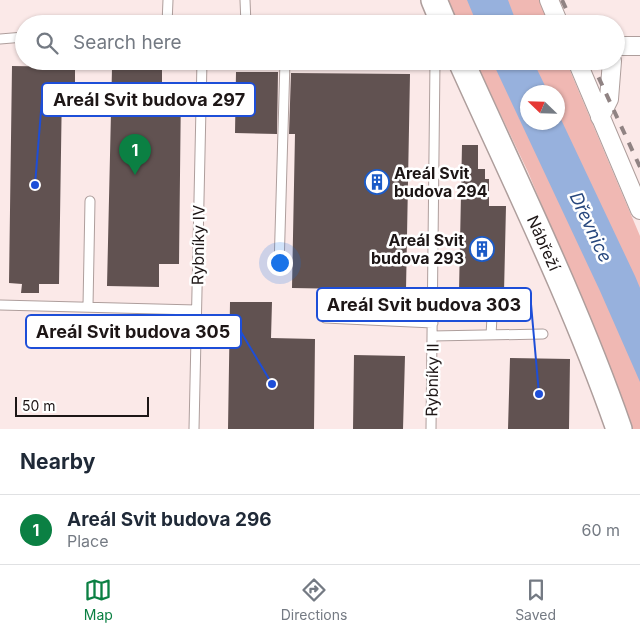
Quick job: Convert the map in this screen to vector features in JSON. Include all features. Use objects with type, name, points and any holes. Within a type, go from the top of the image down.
[{"type":"street","points":[[434,0],[440,15]]},
{"type":"street","points":[[549,0],[555,15]]},
{"type":"street","points":[[625,46],[640,46]]},
{"type":"street","name":"Nábřeží","points":[[465,70],[563,287],[604,385],[619,429]]},
{"type":"street","points":[[581,70],[640,210]]},
{"type":"street","points":[[600,117],[609,99],[611,70]]},
{"type":"lane","points":[[167,15],[168,0]]},
{"type":"lane","points":[[245,0],[246,15]]},
{"type":"lane","points":[[0,39],[15,37]]},
{"type":"lane","name":"Rybníky IV","points":[[194,429],[202,70]]},
{"type":"lane","points":[[279,268],[285,70]]},
{"type":"lane","name":"Rybníky II","points":[[431,429],[435,70]]},
{"type":"lane","points":[[88,306],[90,201]]},
{"type":"lane","points":[[491,335],[493,299]]},
{"type":"lane","points":[[0,305],[196,310]]},
{"type":"lane","points":[[325,318],[432,323]]},
{"type":"lane","points":[[432,336],[543,334]]},
{"type":"shaded area","points":[[446,0],[540,0],[546,15],[453,15]]},
{"type":"shaded area","points":[[479,70],[570,70],[640,236],[640,429],[629,429],[579,295],[528,172]]},
{"type":"water","points":[[467,0],[508,0],[514,15],[473,15]]},
{"type":"water","points":[[496,70],[537,70],[545,85],[520,85],[520,121]]},
{"type":"water","name":"Dřevnice","points":[[565,128],[635,276],[640,288],[640,382],[600,291],[524,130],[565,130]]},
{"type":"building","points":[[12,66],[15,66],[15,70],[75,70],[75,87],[62,86],[59,284],[39,284],[39,293],[21,293],[22,284],[9,283]]},
{"type":"building","points":[[112,70],[162,70],[162,87],[181,87],[179,264],[159,264],[159,287],[107,286]]},
{"type":"building","points":[[236,72],[278,72],[277,134],[235,133]]},
{"type":"building","points":[[291,73],[410,74],[406,290],[292,288],[295,134],[289,134]]},
{"type":"building","name":"Areál Svit budova 293","points":[[462,145],[478,145],[478,169],[485,169],[485,179],[489,179],[489,206],[506,206],[504,293],[459,292]]},
{"type":"building","points":[[230,302],[272,302],[271,338],[315,339],[314,429],[228,429]]},
{"type":"building","points":[[354,355],[405,356],[403,429],[353,429]]},
{"type":"building","points":[[510,358],[570,359],[569,429],[508,429]]},
{"type":"railway","points":[[562,0],[569,15]]},
{"type":"railway","points":[[595,70],[640,167]]},
{"type":"place","name":"Areál Svit budova 296","points":[[135,175]]},
{"type":"place","name":"Areál Svit budova 294","points":[[377,182]]},
{"type":"place","name":"Areál Svit budova 297","points":[[35,185]]},
{"type":"place","name":"Areál Svit budova 293","points":[[482,249]]},
{"type":"place","name":"Areál Svit budova 305","points":[[272,384]]},
{"type":"place","name":"Areál Svit budova 303","points":[[539,394]]}]
